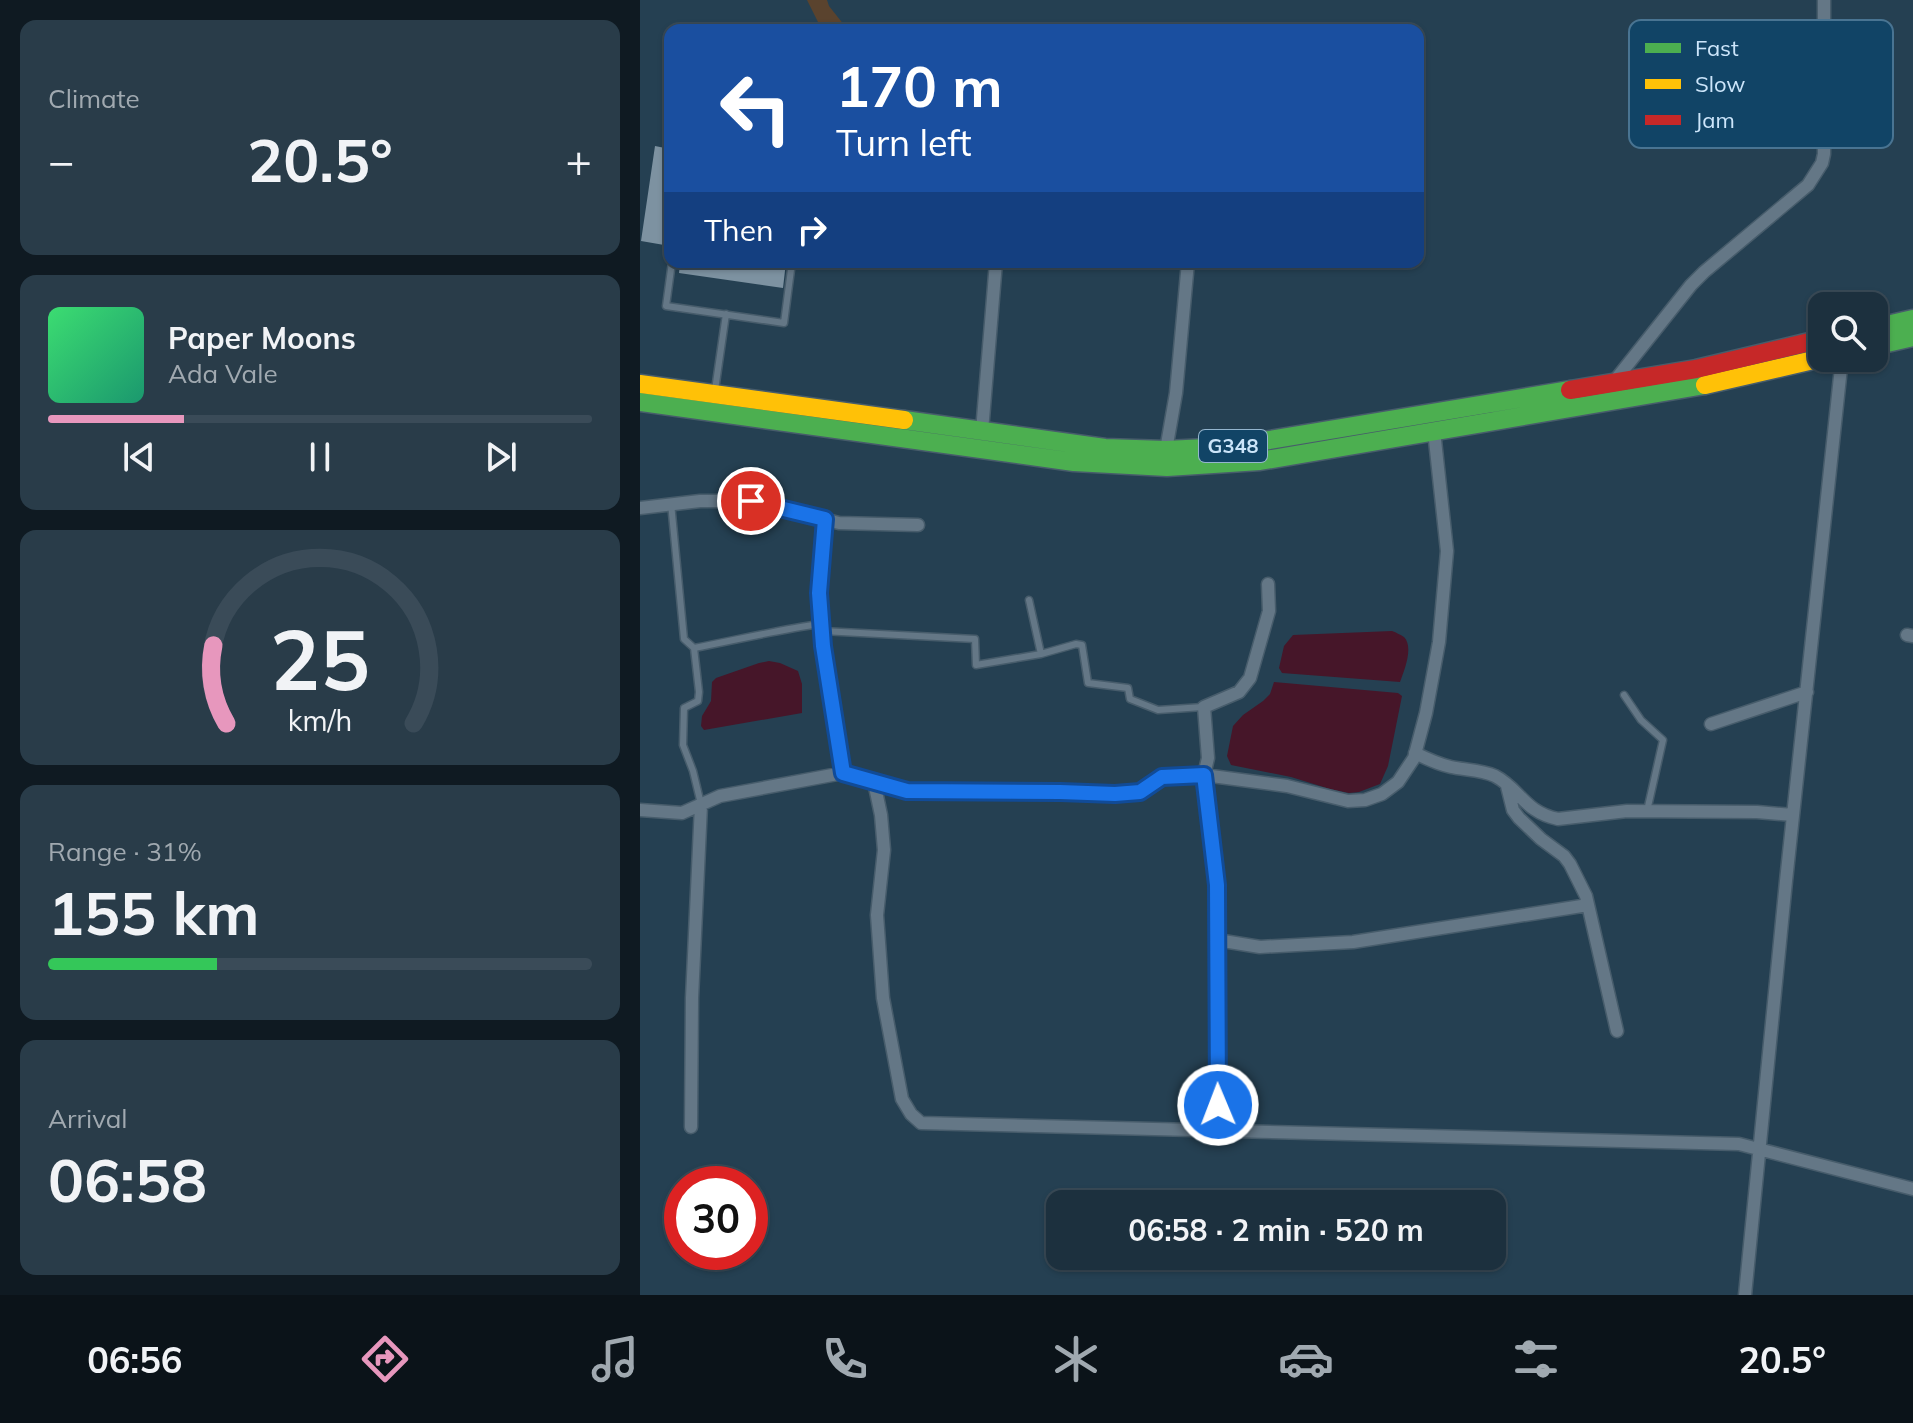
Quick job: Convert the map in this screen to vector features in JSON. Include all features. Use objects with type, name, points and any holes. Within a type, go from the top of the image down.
[{"type":"highway","points":[[1888,325],[1913,319]]},
{"type":"highway","points":[[1888,343],[1913,337]]},
{"type":"highway","name":"G348","points":[[640,384],[1075,445],[1166,450],[1258,443],[1696,369],[1808,342]]},
{"type":"highway","name":"G348","points":[[640,402],[1073,463],[1135,468],[1198,467],[1260,461],[1699,386],[1808,361]]},
{"type":"street","points":[[1613,383],[1698,278],[1808,185],[1822,163],[1824,148]]},
{"type":"street","points":[[982,431],[996,268]]},
{"type":"street","points":[[1166,450],[1176,393],[1187,268]]},
{"type":"street","points":[[1745,1295],[1841,372]]},
{"type":"street","points":[[640,810],[682,813],[720,796],[843,773],[907,791],[1115,794],[1140,792],[1162,777],[1204,775],[1287,786],[1348,801],[1365,800],[1382,794],[1398,782],[1415,753],[1433,678],[1444,606],[1447,551],[1434,431]]},
{"type":"street","points":[[640,508],[700,501],[751,501],[839,523],[918,525]]},
{"type":"street","points":[[825,519],[819,593],[821,628],[843,773]]},
{"type":"street","points":[[1219,1131],[1217,885],[1204,775],[1208,758],[1204,707],[1239,692],[1250,678],[1269,611],[1268,584]]},
{"type":"street","points":[[1711,724],[1807,692]]},
{"type":"street","points":[[1415,753],[1438,763],[1489,773],[1506,783],[1531,808],[1558,819],[1627,811],[1793,815]]},
{"type":"street","points":[[874,782],[884,850],[877,915],[881,984],[902,1099],[921,1123],[1739,1144],[1913,1189]]},
{"type":"street","points":[[1506,783],[1513,810],[1525,826],[1564,856],[1586,896],[1617,1031]]},
{"type":"street","points":[[691,1127],[692,998],[701,805]]},
{"type":"street","points":[[1217,940],[1260,947],[1353,942],[1588,905]]},
{"type":"lane","points":[[671,268],[666,306],[784,323],[791,268]]},
{"type":"lane","points":[[715,395],[726,314]]},
{"type":"lane","points":[[671,503],[684,639],[694,648],[699,692],[698,701],[684,708],[682,737],[701,805]]},
{"type":"lane","points":[[1029,600],[1041,654]]},
{"type":"lane","points":[[694,648],[751,638],[779,629],[821,628],[975,639],[976,665],[1041,654],[1076,644],[1082,645],[1088,683],[1128,688],[1130,699],[1158,710],[1204,707]]},
{"type":"lane","points":[[1624,695],[1641,720],[1663,740],[1647,811]]},
{"type":"shaded area","points":[[807,0],[827,0],[843,24],[819,24]]},
{"type":"shaded area","points":[[1392,631],[1404,637],[1408,647],[1400,682],[1282,673],[1279,668],[1284,646],[1293,635]]},
{"type":"shaded area","points":[[769,661],[798,671],[802,684],[802,713],[704,730],[701,726],[702,716],[711,701],[712,682]]},
{"type":"shaded area","points":[[1274,682],[1398,693],[1402,696],[1388,766],[1380,784],[1349,793],[1231,765],[1227,756],[1233,726],[1270,694]]},
{"type":"building","points":[[655,146],[664,148],[664,245],[641,241]]},
{"type":"building","points":[[679,268],[785,268],[783,288],[679,273]]},
{"type":"traffic: fast","points":[[1888,325],[1913,319]]},
{"type":"traffic: fast","points":[[1888,343],[1913,337]]},
{"type":"traffic: fast","points":[[640,402],[1074,462],[1167,467],[1260,461],[1705,385]]},
{"type":"traffic: fast","points":[[904,420],[1105,448],[1166,450],[1227,447],[1570,390]]},
{"type":"traffic: slow","points":[[1705,385],[1808,361]]},
{"type":"traffic: slow","points":[[640,384],[904,420]]},
{"type":"traffic: jam","points":[[1570,390],[1696,369],[1808,342]]},
{"type":"route","points":[[751,501],[825,519],[819,593],[823,646],[843,773],[907,791],[1115,794],[1140,792],[1162,777],[1204,775],[1217,885],[1218,1105]]}]
